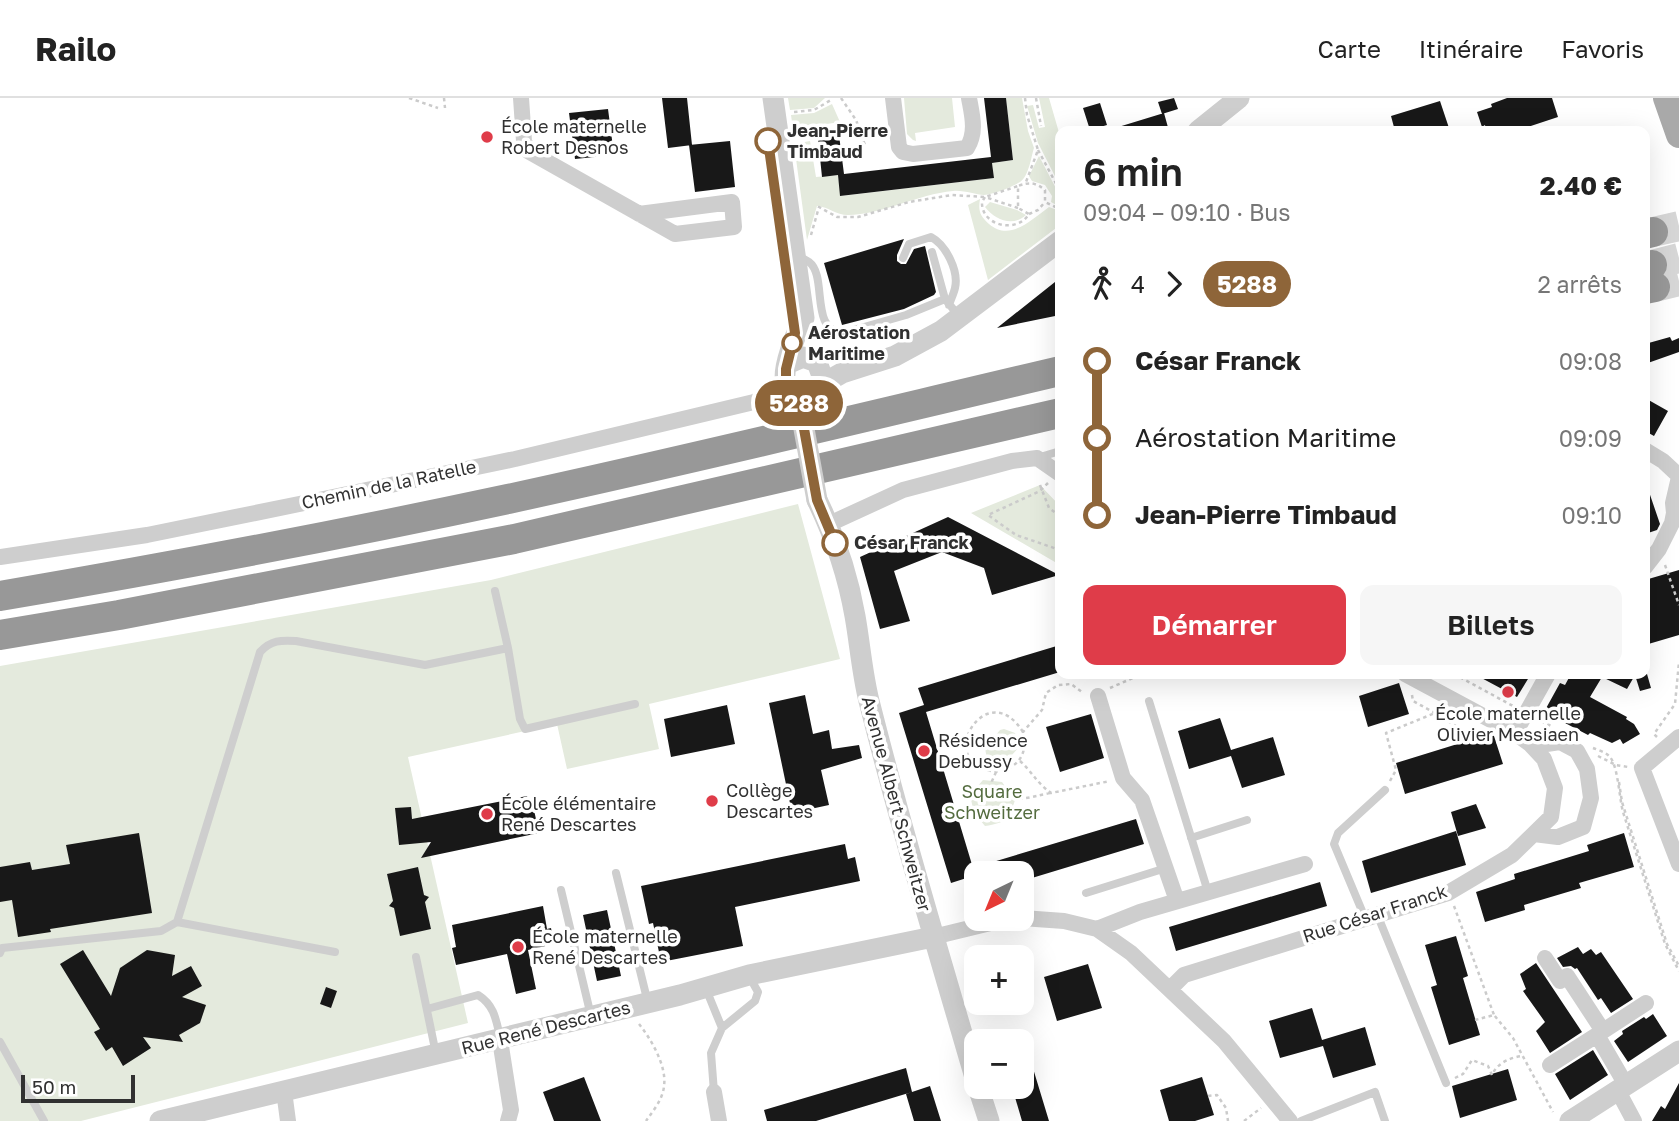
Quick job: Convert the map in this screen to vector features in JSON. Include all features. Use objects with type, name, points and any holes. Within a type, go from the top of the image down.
[{"type":"highway","points":[[0,596],[346,533],[510,498],[1055,372]]},
{"type":"highway","points":[[0,635],[514,539],[1055,414]]},
{"type":"main road","points":[[1666,98],[1679,135]]},
{"type":"street","points":[[521,98],[524,141],[528,151],[639,214],[675,234],[734,227],[732,202],[639,214]]},
{"type":"street","points":[[893,98],[899,147],[903,152],[913,154],[967,148],[972,141],[974,130],[969,98]]},
{"type":"street","points":[[1204,126],[1240,98]]},
{"type":"street","points":[[769,100],[790,251],[795,333],[804,384],[895,356],[919,344],[951,307],[1055,244]]},
{"type":"street","name":"Avenue Albert Schweitzer","points":[[804,384],[822,499],[855,615],[865,687],[902,832],[964,1040]]},
{"type":"street","name":"Chemin de la Ratelle","points":[[0,557],[147,535],[514,459],[754,402],[804,384]]},
{"type":"street","points":[[1650,453],[1679,476],[1673,502],[1672,523],[1650,560]]},
{"type":"street","points":[[829,524],[902,490],[1012,461],[1037,458],[1055,470]]},
{"type":"street","name":"Rue César Franck","points":[[1171,988],[1184,975],[1448,892],[1512,855],[1551,817],[1555,789],[1544,759],[1532,746],[1515,733],[1414,679]]},
{"type":"street","points":[[1515,733],[1545,679]]},
{"type":"street","points":[[1098,696],[1123,778],[1142,800],[1177,901]]},
{"type":"street","points":[[1679,737],[1642,768],[1679,864]]},
{"type":"street","points":[[1532,746],[1560,742],[1577,751],[1587,769],[1591,798],[1583,827],[1558,837],[1534,834]]},
{"type":"street","points":[[1097,929],[1177,901],[1306,864]]},
{"type":"street","points":[[1034,919],[1064,921],[1097,929],[1131,953],[1224,1041],[1290,1121]]},
{"type":"street","points":[[933,937],[964,929]]},
{"type":"street","name":"Rue René Descartes","points":[[160,1121],[626,1009],[749,975],[933,937]]},
{"type":"street","points":[[1545,958],[1560,981],[1567,976],[1600,1033],[1634,1121]]},
{"type":"street","points":[[1550,1065],[1646,1003]]},
{"type":"street","points":[[500,1040],[512,1111],[508,1121]]},
{"type":"street","points":[[1570,1121],[1679,1051]]},
{"type":"street","points":[[285,1091],[288,1121]]},
{"type":"street","points":[[713,1092],[719,1121]]},
{"type":"street","points":[[982,1099],[989,1121]]},
{"type":"lane","points":[[903,258],[909,244],[931,237],[939,242],[948,254],[956,285],[951,307]]},
{"type":"lane","points":[[790,251],[810,262],[815,269],[823,315],[829,327],[836,333],[906,315],[951,307]]},
{"type":"lane","points":[[932,252],[951,307]]},
{"type":"lane","points":[[1037,458],[1055,453]]},
{"type":"lane","points":[[495,591],[520,719],[525,729],[635,704]]},
{"type":"lane","points":[[177,922],[260,652],[266,645],[279,640],[296,641],[425,665],[508,648]]},
{"type":"lane","points":[[1149,701],[1208,892]]},
{"type":"lane","points":[[1385,790],[1338,833],[1334,844],[1371,916],[1446,1083]]},
{"type":"lane","points":[[1191,838],[1247,820]]},
{"type":"lane","points":[[1086,893],[1166,868]]},
{"type":"lane","points":[[616,873],[648,1003]]},
{"type":"lane","points":[[561,890],[591,1017]]},
{"type":"lane","points":[[0,953],[2,947],[161,931],[177,922],[335,952]]},
{"type":"lane","points":[[416,957],[437,1055]]},
{"type":"lane","points":[[713,1092],[711,1053],[722,1028],[755,1001],[758,992],[749,975]]},
{"type":"lane","points":[[706,989],[722,1028]]},
{"type":"lane","points":[[427,1009],[478,995],[485,999],[494,1011],[500,1040]]},
{"type":"lane","points":[[0,1042],[44,1121]]},
{"type":"lane","points":[[1301,1121],[1375,1091],[1385,1121]]},
{"type":"path","points":[[408,98],[438,108]]},
{"type":"path","points":[[444,98],[445,108]]},
{"type":"path","points":[[841,98],[856,120],[865,145]]},
{"type":"path","points":[[769,100],[783,102],[788,112],[814,110],[832,99]]},
{"type":"path","points":[[1041,126],[1036,99],[1025,100],[1038,150],[1055,182]]},
{"type":"path","points":[[1026,183],[1038,150]]},
{"type":"path","points":[[1026,183],[1038,184],[1045,190],[1045,202],[1038,210],[1029,214],[1024,222],[1014,227],[1000,224],[983,212],[982,202],[985,197],[1026,183]]},
{"type":"path","points":[[1018,186],[1018,208]]},
{"type":"path","points":[[790,251],[809,243],[819,207],[837,217],[858,217],[909,202],[952,195],[985,197],[1029,214]]},
{"type":"path","points":[[1045,202],[1055,207]]},
{"type":"path","points":[[1055,476],[1041,487],[988,515],[1016,536],[1055,548]]},
{"type":"path","points":[[1041,487],[1049,508],[1055,512]]},
{"type":"path","points":[[1660,547],[1679,605]]},
{"type":"path","points":[[1654,734],[1675,704],[1679,662]]},
{"type":"path","points":[[1023,732],[1042,710],[1046,693],[1058,685],[1071,684],[1084,693],[1098,696],[1132,679]]},
{"type":"path","points":[[992,713],[1005,714],[1016,721],[1023,732],[1024,749],[1019,761],[1009,769],[996,772],[984,770],[973,762],[967,751],[966,738],[971,726],[980,717],[992,713]]},
{"type":"path","points":[[1385,790],[1396,771],[1386,733],[1435,713],[1475,738]]},
{"type":"path","points":[[1019,761],[1029,769],[1037,783],[1052,793]]},
{"type":"path","points":[[1616,765],[1626,815],[1667,944],[1679,966]]},
{"type":"path","points":[[996,772],[991,790],[1003,799],[1015,800],[1123,778]]},
{"type":"path","points":[[1448,892],[1494,1014],[1513,1038],[1558,1121]]},
{"type":"path","points":[[626,1009],[653,1046],[662,1067],[664,1086],[657,1106],[646,1121]]},
{"type":"path","points":[[1475,1020],[1494,1014]]},
{"type":"path","points":[[1446,1083],[1463,1074],[1472,1060],[1488,1066],[1492,1074],[1495,1068],[1513,1057],[1523,1056]]},
{"type":"path","points":[[1209,1096],[1217,1095],[1226,1108],[1228,1121]]},
{"type":"path","points":[[1244,1121],[1272,1100]]},
{"type":"green space","points":[[788,98],[825,98],[814,108],[790,110]]},
{"type":"green space","points":[[904,98],[952,98],[955,127],[915,133],[916,141],[913,140],[907,134]]},
{"type":"green space","points":[[1006,98],[1022,98],[1034,148],[1028,171],[1020,182],[988,194],[957,191],[940,193],[861,214],[844,215],[817,206],[807,240],[794,144],[810,141],[816,177],[838,175],[841,196],[994,178],[992,163],[1013,160]]},
{"type":"green space","points":[[1039,98],[1049,98],[1057,126],[1055,126],[1055,176],[1038,143],[1027,106],[1033,105],[1039,128],[1045,127]]},
{"type":"green space","points":[[832,104],[840,122],[793,129],[791,115],[814,113]]},
{"type":"green space","points":[[1039,156],[1055,186],[1055,204],[1051,202],[1052,196],[1045,185],[1032,181],[1029,176]]},
{"type":"green space","points":[[980,199],[982,216],[989,224],[1005,231],[1028,223],[1049,207],[1055,209],[1055,229],[988,280],[968,205]]},
{"type":"green space","points":[[990,202],[1026,215],[1016,221],[1004,220],[985,207]]},
{"type":"green space","points":[[1040,485],[1055,501],[1055,562],[971,513]]},
{"type":"green space","points":[[798,504],[840,659],[649,704],[659,749],[567,769],[557,724],[408,757],[468,1023],[81,1121],[0,1121],[0,666],[491,580]]},
{"type":"green space","points":[[1000,730],[1015,733],[1020,746],[1004,764],[997,766],[987,759],[985,748]]},
{"type":"green space","name":"Square Schweitzer","points":[[983,780],[1002,782],[1015,800],[1006,819],[985,826],[974,813],[970,795]]},
{"type":"building","points":[[662,98],[687,98],[692,145],[668,148]]},
{"type":"building","points":[[984,98],[1006,98],[1013,160],[992,163],[994,178],[840,196],[838,175],[822,177],[818,138],[839,135],[844,174],[991,157]]},
{"type":"building","points":[[1174,98],[1178,109],[1162,114],[1158,102]]},
{"type":"building","points":[[1507,98],[1552,98],[1558,117],[1531,126],[1482,126],[1477,112],[1492,107],[1491,104]]},
{"type":"building","points":[[1440,101],[1448,126],[1394,126],[1391,116]]},
{"type":"building","points":[[1100,103],[1107,125],[1089,126],[1083,108]]},
{"type":"building","points":[[608,109],[614,155],[575,159],[569,113]]},
{"type":"building","points":[[1164,113],[1168,126],[1122,126]]},
{"type":"building","points":[[730,141],[735,187],[695,192],[689,145]]},
{"type":"building","points":[[904,239],[897,261],[906,264],[914,249],[925,246],[936,292],[934,295],[904,309],[842,325],[824,263]]},
{"type":"building","points":[[1055,282],[1055,316],[997,328]]},
{"type":"building","points":[[1670,337],[1672,341],[1679,338],[1679,352],[1650,362],[1650,343]]},
{"type":"building","points":[[1650,401],[1668,411],[1654,436],[1650,434]]},
{"type":"building","points":[[1650,495],[1660,524],[1657,530],[1650,532]]},
{"type":"building","points":[[948,517],[1055,573],[1055,576],[992,595],[984,568],[942,552],[894,571],[910,621],[880,629],[860,557]]},
{"type":"building","points":[[1679,570],[1679,635],[1650,644],[1650,579]]},
{"type":"building","name":"Résidence Debussy","points":[[1055,647],[1055,673],[926,712],[971,861],[964,861],[964,879],[951,883],[899,713],[924,705],[918,688]]},
{"type":"building","points":[[1483,679],[1528,679],[1517,697]]},
{"type":"building","points":[[1568,679],[1601,679],[1590,697],[1627,717],[1640,734],[1623,744],[1620,739],[1612,743],[1590,733],[1588,735],[1544,712],[1560,683],[1565,685]]},
{"type":"building","points":[[1606,679],[1633,679],[1627,689]]},
{"type":"building","points":[[1636,679],[1648,679],[1651,688],[1640,691]]},
{"type":"building","points":[[1399,683],[1409,714],[1368,727],[1359,696]]},
{"type":"building","points":[[805,695],[813,734],[829,730],[832,749],[859,745],[862,758],[821,770],[829,805],[792,813],[769,703]]},
{"type":"building","points":[[727,705],[735,744],[671,757],[664,719]]},
{"type":"building","name":"Résidence Debussy","points":[[1091,714],[1104,758],[1060,772],[1046,727]]},
{"type":"building","points":[[1220,718],[1231,750],[1273,737],[1285,775],[1242,788],[1231,756],[1189,769],[1178,731]]},
{"type":"building","points":[[1493,733],[1503,764],[1405,794],[1396,763]]},
{"type":"building","points":[[527,796],[531,811],[534,810],[539,833],[421,858],[431,842],[399,845],[395,808],[411,807],[412,819]]},
{"type":"building","points":[[1476,804],[1486,828],[1458,836],[1451,812]]},
{"type":"building","name":"Résidence Debussy","points":[[1136,819],[1144,844],[1034,877],[1034,861],[996,861]]},
{"type":"building","points":[[1456,831],[1466,865],[1371,893],[1362,861]]},
{"type":"building","points":[[139,833],[152,913],[50,929],[51,932],[18,937],[12,900],[0,902],[0,867],[30,862],[32,870],[70,864],[66,845]]},
{"type":"building","points":[[1624,833],[1634,867],[1579,883],[1581,888],[1524,905],[1525,910],[1485,922],[1476,892],[1515,879],[1514,874],[1589,851],[1587,845]]},
{"type":"building","points":[[845,844],[848,859],[855,857],[860,881],[735,907],[743,946],[661,962],[653,923],[649,924],[641,886]]},
{"type":"building","points":[[418,867],[424,895],[429,897],[425,902],[431,929],[400,936],[394,908],[389,906],[393,901],[387,874]]},
{"type":"building","points":[[1320,882],[1327,906],[1176,951],[1169,927]]},
{"type":"building","points":[[543,906],[547,929],[551,928],[554,944],[528,950],[536,989],[516,994],[507,954],[456,965],[452,948],[456,947],[452,925]]},
{"type":"building","points":[[607,910],[621,976],[597,981],[583,915]]},
{"type":"building","points":[[1456,936],[1468,976],[1463,978],[1480,1035],[1449,1045],[1431,987],[1437,985],[1425,945]]},
{"type":"building","points":[[1578,947],[1583,954],[1591,949],[1596,955],[1601,952],[1633,999],[1611,1013],[1601,998],[1598,1000],[1577,968],[1563,967],[1557,958]]},
{"type":"building","points":[[83,950],[111,996],[120,968],[147,950],[175,955],[172,976],[191,966],[202,986],[182,997],[206,1005],[200,1023],[179,1035],[183,1042],[143,1037],[151,1048],[123,1066],[112,1047],[106,1051],[94,1032],[100,1029],[60,964]]},
{"type":"building","points":[[1536,963],[1582,1032],[1550,1053],[1536,1031],[1545,1022],[1523,991],[1526,989],[1520,974]]},
{"type":"building","points":[[1088,964],[1102,1008],[1057,1021],[1044,977]]},
{"type":"building","points":[[326,987],[337,991],[331,1008],[320,1004]]},
{"type":"building","points":[[1312,1008],[1322,1040],[1365,1027],[1376,1065],[1333,1078],[1323,1046],[1280,1058],[1269,1021]]},
{"type":"building","points":[[1653,1014],[1667,1036],[1628,1062],[1614,1041],[1623,1034],[1622,1031]]},
{"type":"building","points":[[1593,1050],[1608,1075],[1570,1100],[1555,1074]]},
{"type":"building","points":[[906,1068],[912,1092],[816,1121],[767,1121],[764,1110]]},
{"type":"building","points":[[1508,1069],[1517,1100],[1460,1118],[1452,1086]]},
{"type":"building","points":[[1034,1072],[1049,1121],[1022,1121],[1016,1099],[1034,1099]]},
{"type":"building","points":[[584,1077],[601,1121],[554,1121],[543,1092]]},
{"type":"building","points":[[1202,1077],[1214,1115],[1195,1121],[1169,1121],[1160,1090]]},
{"type":"building","points":[[1679,1083],[1679,1121],[1652,1121],[1661,1106],[1665,1109]]},
{"type":"building","points":[[930,1086],[941,1121],[914,1121],[906,1094]]},
{"type":"tunnel","points":[[1653,232],[1679,226]]},
{"type":"tunnel","points":[[1652,265],[1679,258]]},
{"type":"tunnel","points":[[1655,287],[1679,281]]},
{"type":"bus line","name":"5288","points":[[768,141],[795,333],[786,369],[786,381],[796,392],[817,500],[835,543]]},
{"type":"place","name":"École maternelle Robert Desnos","points":[[487,137]]},
{"type":"place","name":"Jean-Pierre Timbaud","points":[[768,141]]},
{"type":"place","name":"Aérostation Maritime","points":[[792,343]]},
{"type":"place","name":"César Franck","points":[[835,543]]},
{"type":"place","name":"École maternelle Olivier Messiaen","points":[[1508,692]]},
{"type":"place","name":"Résidence Debussy","points":[[924,751]]},
{"type":"place","name":"Collège Descartes","points":[[712,801]]},
{"type":"place","name":"École élémentaire René Descartes","points":[[487,814]]},
{"type":"place","name":"École maternelle René Descartes","points":[[518,947]]}]
